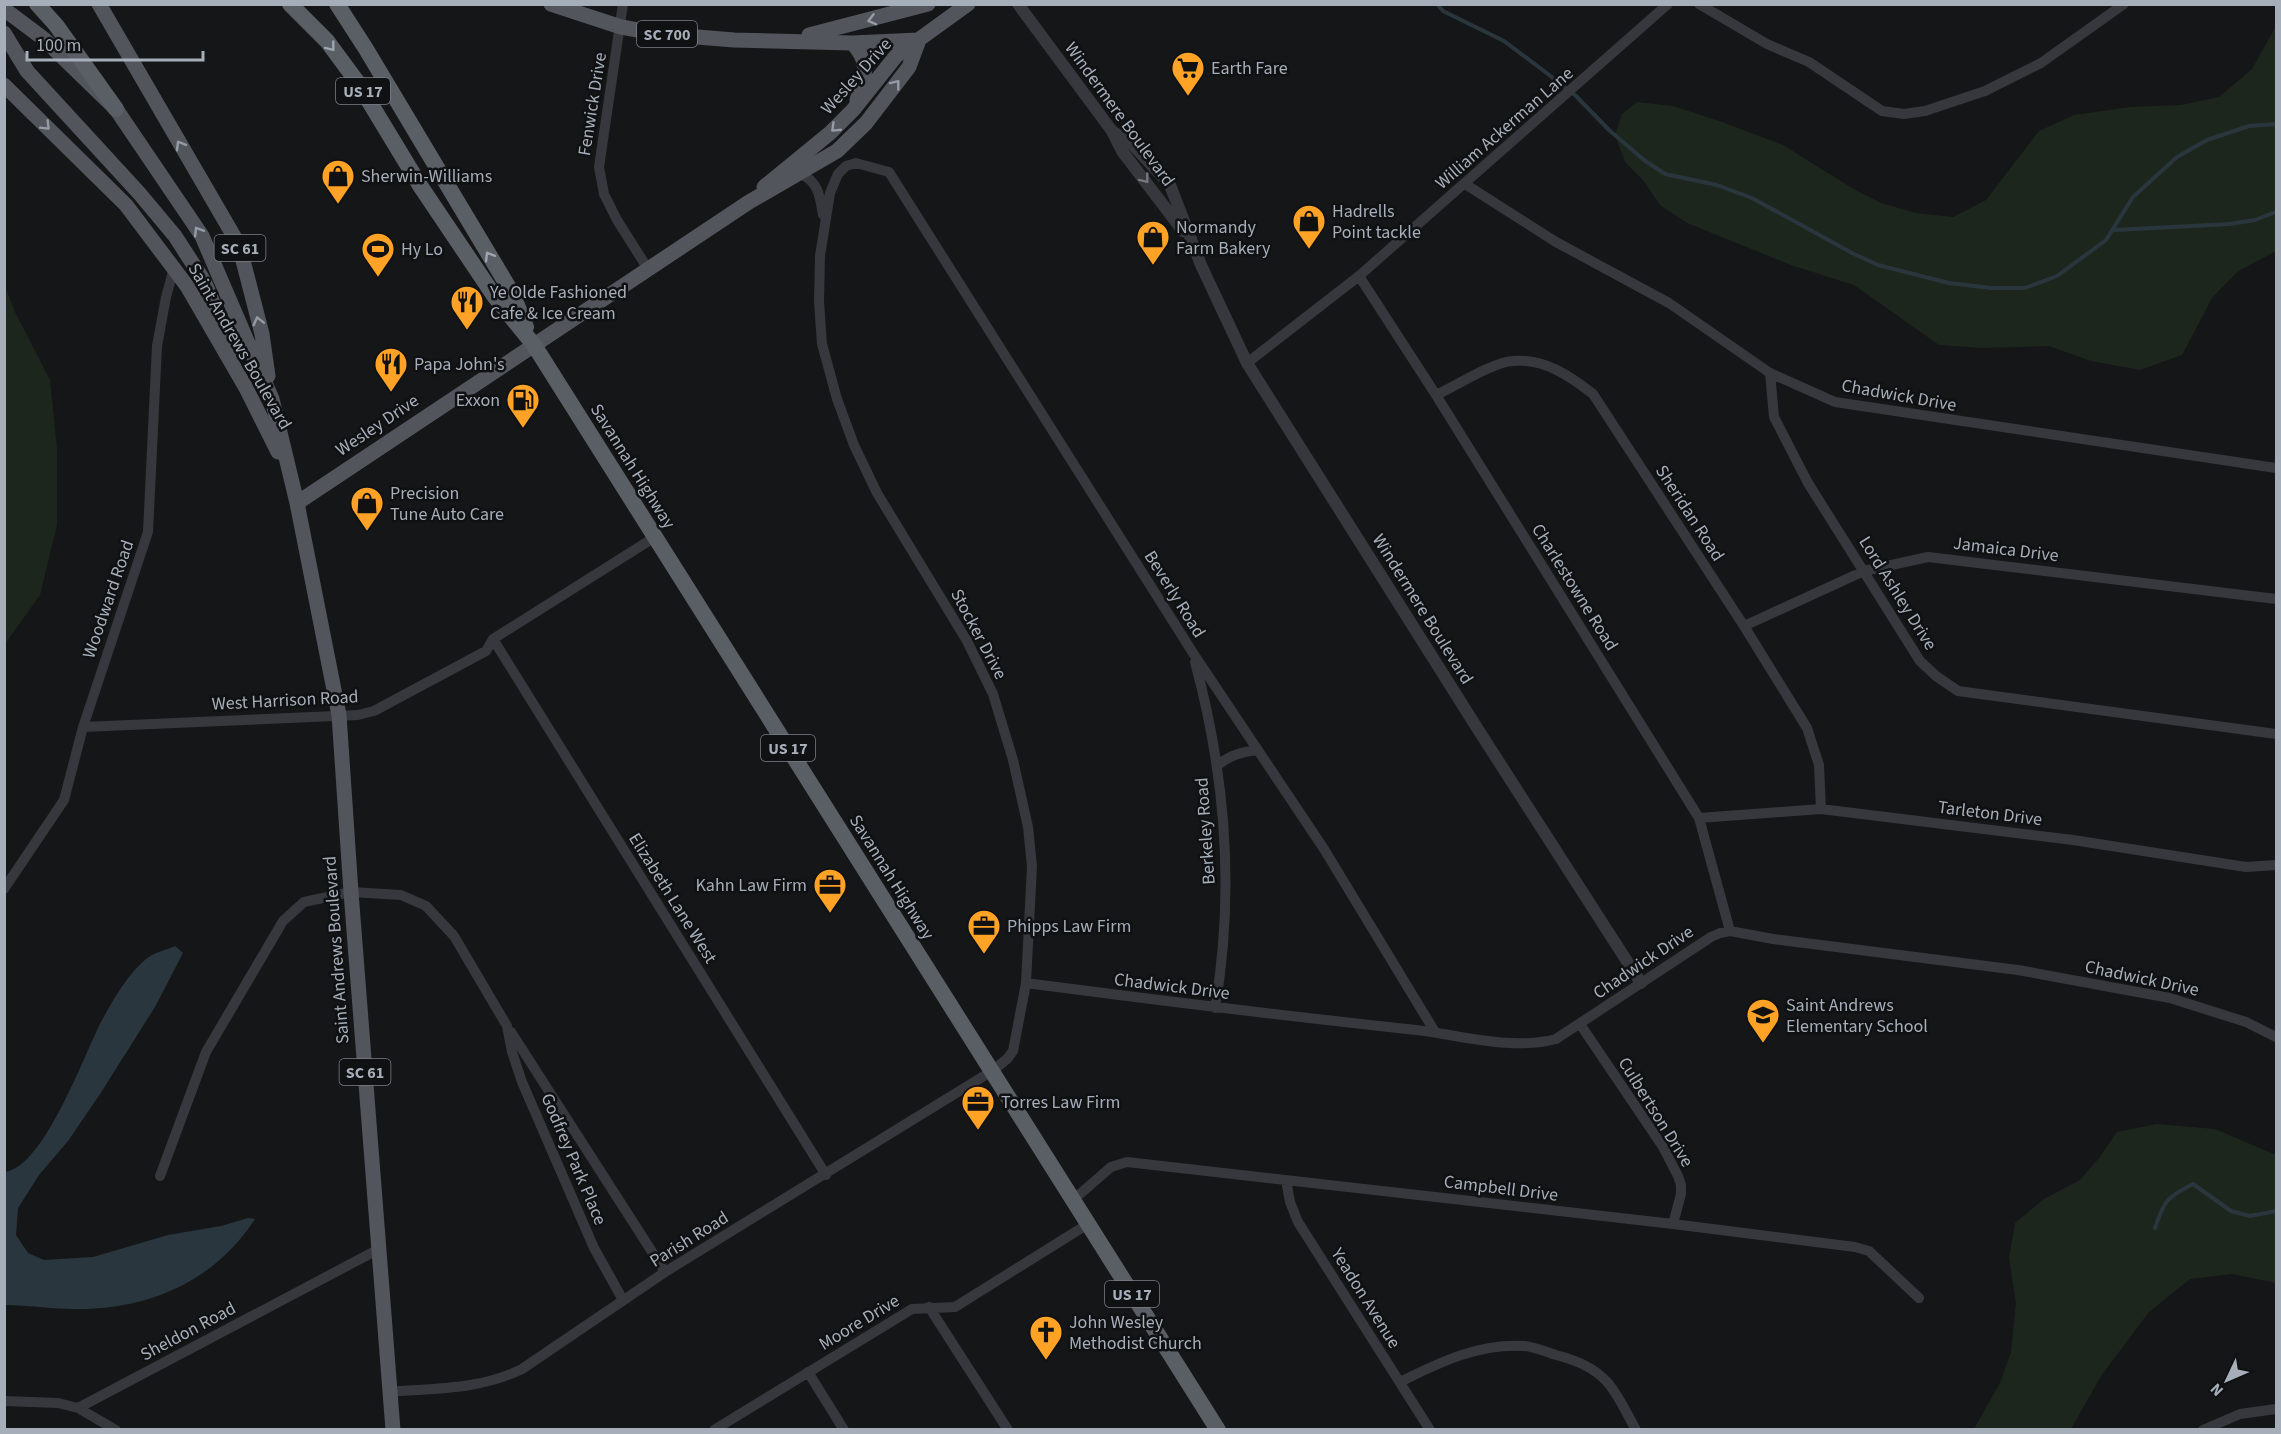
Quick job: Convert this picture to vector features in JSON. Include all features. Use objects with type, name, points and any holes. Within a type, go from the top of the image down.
[{"type":"highway","points":[[36,4],[56,24],[117,110]]},
{"type":"highway","name":"Savannah Highway","points":[[290,4],[327,41],[358,83],[422,187],[495,297],[534,345],[1218,1430]]},
{"type":"highway","name":"Savannah Highway","points":[[337,4],[512,293],[534,345]]},
{"type":"main road","name":"SC 61","points":[[99,4],[239,245],[262,334],[272,399]]},
{"type":"main road","name":"SC 700","points":[[551,4],[621,27],[660,34],[734,40],[852,43],[919,40]]},
{"type":"main road","name":"SC 700","points":[[786,40],[841,28],[928,4]]},
{"type":"main road","points":[[919,40],[968,4]]},
{"type":"main road","name":"Saint Andrews Boulevard","points":[[4,9],[44,39],[117,110],[202,236],[272,399],[297,503],[339,715],[393,1430]]},
{"type":"main road","name":"SC 61","points":[[4,33],[27,71],[140,193],[175,236],[204,281],[222,321],[246,388]]},
{"type":"main road","name":"Wesley Drive","points":[[297,503],[749,202],[837,151],[866,123],[909,67],[919,40]]},
{"type":"main road","name":"Wesley Drive","points":[[749,202],[780,173],[830,133],[853,110],[896,56],[919,40]]},
{"type":"main road","points":[[852,43],[865,60],[862,86],[853,110]]},
{"type":"main road","name":"Saint Andrews Boulevard","points":[[4,85],[126,205],[174,268],[187,286],[246,388],[288,473]]},
{"type":"street","name":"Fenwick Drive","points":[[623,4],[599,167],[604,194],[617,220],[648,269]]},
{"type":"street","name":"Windermere Boulevard","points":[[1018,4],[1192,245]]},
{"type":"street","name":"William Ackerman Lane","points":[[1246,363],[1359,276],[1668,4]]},
{"type":"street","points":[[1700,4],[1767,44],[1809,62],[1882,111],[1904,114],[1925,111],[1995,86],[2041,63],[2124,4]]},
{"type":"street","name":"Windermere Boulevard","points":[[1112,132],[1130,142],[1170,185],[1192,245],[1246,363],[1472,722],[1641,983]]},
{"type":"street","name":"Stocker Drive","points":[[889,172],[856,163],[846,166],[838,174],[830,193],[820,256],[819,302],[822,344],[837,399],[854,445],[877,493],[967,641],[993,694],[1013,760],[1028,827],[1032,866],[1026,983],[1013,1051],[992,1071]]},
{"type":"street","name":"Beverly Road","points":[[889,172],[1193,653],[1324,849],[1435,1032]]},
{"type":"street","name":"Stocker Drive","points":[[800,174],[809,177],[819,192],[824,224]]},
{"type":"street","name":"Chadwick Drive","points":[[1465,184],[1556,242],[1669,303],[1770,373],[1835,402],[2277,468]]},
{"type":"street","name":"Woodward Road","points":[[4,889],[64,800],[82,727],[148,532],[157,346],[165,297],[174,268]]},
{"type":"street","name":"Charlestowne Road","points":[[1359,276],[1436,395],[1699,818],[1730,931]]},
{"type":"street","points":[[165,297],[187,286]]},
{"type":"street","name":"Sheridan Road","points":[[1436,395],[1495,366],[1512,361],[1538,362],[1575,379],[1593,394],[1744,626],[1807,728],[1819,765],[1821,809]]},
{"type":"street","name":"Lord Ashley Drive","points":[[1770,373],[1774,417],[1808,483],[1920,661],[1936,676],[1958,691],[2277,734]]},
{"type":"street","name":"West Harrison Road","points":[[82,727],[358,715],[374,711],[486,651],[493,639],[655,537]]},
{"type":"street","name":"Jamaica Drive","points":[[1744,626],[1864,571],[1928,556],[2277,599]]},
{"type":"street","name":"Elizabeth Lane West","points":[[493,639],[826,1175]]},
{"type":"street","name":"Berkeley Road","points":[[1193,653],[1209,716],[1218,765],[1226,865],[1222,966],[1215,1008]]},
{"type":"street","points":[[1218,765],[1240,753],[1257,750]]},
{"type":"street","name":"Tarleton Drive","points":[[1699,818],[1821,809],[2073,840],[2246,867],[2277,865]]},
{"type":"street","name":"Godfrey Park Place","points":[[160,1176],[206,1052],[283,921],[304,902],[351,892],[401,895],[426,906],[454,936],[507,1026],[665,1272]]},
{"type":"street","name":"Chadwick Drive","points":[[1026,983],[1215,1008],[1435,1032],[1513,1044],[1537,1044],[1556,1038],[1580,1024],[1711,937],[1730,931],[1773,939],[2018,970],[2170,998],[2246,1022],[2277,1037]]},
{"type":"street","name":"Culbertson Drive","points":[[1580,1024],[1663,1147],[1678,1176],[1681,1194],[1673,1224]]},
{"type":"street","name":"Godfrey Park Place","points":[[507,1026],[512,1052],[522,1082],[594,1248],[623,1300]]},
{"type":"street","name":"Parish Road","points":[[389,1392],[479,1385],[500,1380],[522,1369],[665,1272],[992,1071]]},
{"type":"street","name":"Campbell Drive","points":[[1073,1200],[1111,1167],[1127,1162],[1673,1224],[1855,1247],[1869,1251],[1919,1298]]},
{"type":"street","name":"Yeadon Avenue","points":[[1286,1180],[1290,1202],[1298,1222],[1430,1430]]},
{"type":"street","name":"Moore Drive","points":[[714,1430],[912,1309],[929,1306],[955,1307],[1088,1224]]},
{"type":"street","name":"Sheldon Road","points":[[78,1408],[379,1249]]},
{"type":"street","points":[[929,1306],[1008,1430]]},
{"type":"street","points":[[1400,1382],[1463,1353],[1491,1347],[1527,1346],[1576,1360],[1594,1370],[1608,1383],[1636,1430]]},
{"type":"street","points":[[808,1372],[844,1430]]},
{"type":"street","points":[[4,1401],[58,1403],[78,1408],[116,1430]]},
{"type":"street","points":[[2203,1430],[2240,1414],[2277,1409]]},
{"type":"shaded area","points":[[2276,26],[2276,251],[2237,272],[2212,298],[2182,355],[2140,370],[2091,361],[2049,346],[1982,348],[1939,345],[1854,285],[1791,265],[1687,223],[1660,205],[1643,180],[1625,162],[1615,135],[1622,114],[1637,102],[1673,106],[1783,145],[1852,188],[1881,203],[1916,213],[1953,217],[1986,200],[2039,131],[2074,115],[2131,107],[2181,105],[2219,97],[2252,69]]},
{"type":"shaded area","points":[[4,284],[15,312],[50,380],[57,449],[57,525],[40,595],[5,644]]},
{"type":"shaded area","points":[[175,946],[183,953],[155,1007],[68,1141],[39,1175],[18,1208],[16,1235],[28,1253],[44,1260],[93,1257],[168,1235],[221,1226],[248,1218],[255,1219],[220,1260],[177,1288],[153,1298],[101,1308],[65,1309],[5,1305],[5,1172],[20,1165],[34,1151],[48,1131],[101,1022],[127,980],[149,957]]},
{"type":"shaded area","points":[[2157,1124],[2215,1129],[2276,1155],[2276,1283],[2232,1274],[2190,1279],[2149,1312],[2101,1376],[2071,1429],[1974,1429],[2000,1383],[2011,1352],[2016,1303],[2009,1258],[2015,1223],[2044,1199],[2080,1180],[2117,1132]]},
{"type":"waterway","points":[[1437,4],[1443,11],[1504,41],[1576,96],[1609,130],[1644,160],[1665,174],[1717,185],[1752,198],[1878,265],[1949,283],[1991,288],[2025,288],[2057,276],[2106,240],[2133,197],[2177,157],[2207,140],[2249,126],[2276,124]]},
{"type":"waterway","points":[[2115,230],[2230,224],[2255,220],[2276,212]]},
{"type":"waterway","points":[[2155,1228],[2168,1201],[2193,1184],[2231,1211],[2250,1216],[2276,1211]]},
{"type":"place","name":"Earth Fare","points":[[1188,97]]},
{"type":"place","name":"Sherwin-Williams","points":[[338,205]]},
{"type":"place","name":"Hadrells Point tackle","points":[[1309,250]]},
{"type":"place","name":"Normandy Farm Bakery","points":[[1153,266]]},
{"type":"place","name":"Hy Lo","points":[[378,278]]},
{"type":"place","name":"Ye Olde Fashioned Cafe & Ice Cream","points":[[467,331]]},
{"type":"place","name":"Papa John's","points":[[391,393]]},
{"type":"place","name":"Exxon","points":[[523,429]]},
{"type":"place","name":"Precision Tune Auto Care","points":[[367,532]]},
{"type":"place","name":"Kahn Law Firm","points":[[830,914]]},
{"type":"place","name":"Phipps Law Firm","points":[[984,955]]},
{"type":"place","name":"Saint Andrews Elementary School","points":[[1763,1044]]},
{"type":"place","name":"Torres Law Firm","points":[[978,1131]]},
{"type":"place","name":"John Wesley Methodist Church","points":[[1046,1361]]}]
